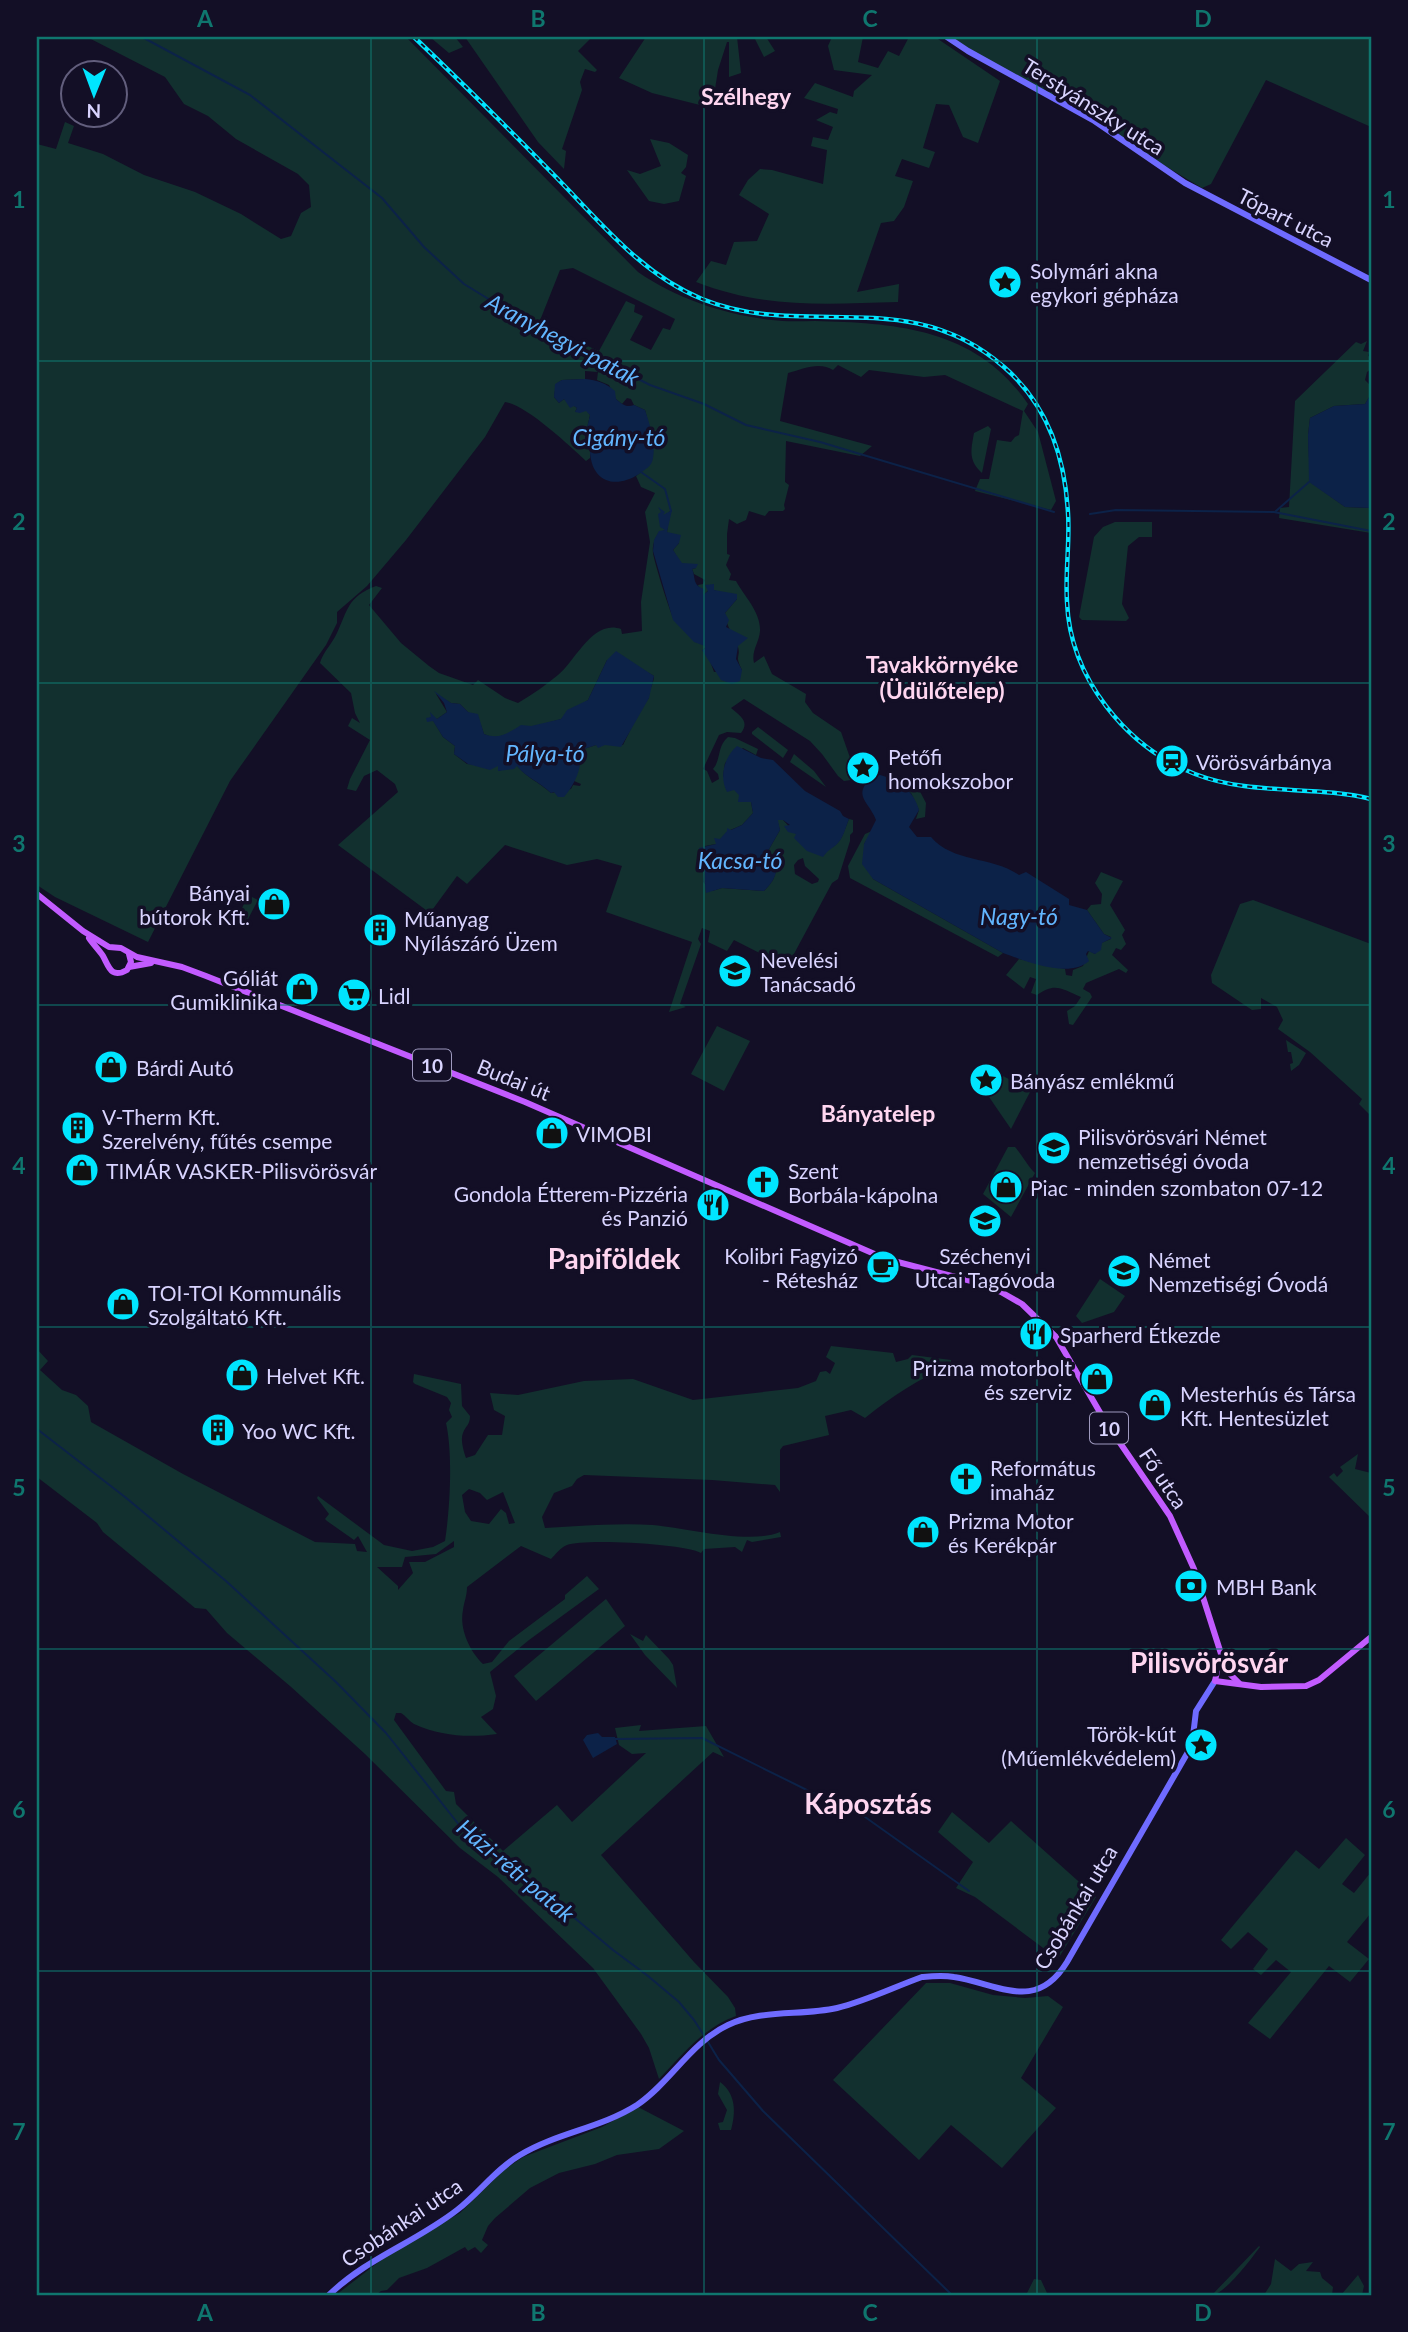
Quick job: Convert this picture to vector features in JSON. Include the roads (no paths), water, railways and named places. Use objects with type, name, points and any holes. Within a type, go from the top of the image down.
[{"type":"main road","name":"Terstyánszky utca","points":[[947,37],[1093,120],[1185,183]]},
{"type":"main road","name":"Tópart utca","points":[[1185,183],[1371,280]]},
{"type":"main road","name":"10","points":[[37,894],[83,931],[112,949],[121,948],[129,954],[160,963]]},
{"type":"main road","name":"10","points":[[83,931],[112,972],[121,973],[129,967],[160,963]]},
{"type":"main road","points":[[105,959],[112,949]]},
{"type":"main road","points":[[129,954],[129,967]]},
{"type":"main road","name":"Budai út","points":[[160,963],[194,971],[499,1091],[849,1244]]},
{"type":"main road","name":"Fő utca","points":[[849,1244],[886,1259],[991,1287],[1022,1304],[1048,1328],[1174,1525],[1195,1571],[1228,1672],[1239,1683]]},
{"type":"main road","points":[[1217,1680],[1261,1687],[1306,1686],[1319,1680],[1371,1637]]},
{"type":"main road","points":[[1217,1680],[1220,1666],[1219,1648]]},
{"type":"main road","points":[[1217,1680],[1228,1672]]},
{"type":"main road","name":"Csobánkai utca","points":[[329,2295],[391,2249],[456,2211],[502,2168],[522,2154],[637,2105],[666,2080],[701,2042],[711,2034],[741,2020],[838,2008],[933,1976],[955,1977],[993,1988],[1020,1992],[1046,1986],[1057,1977],[1067,1962],[1188,1752],[1196,1711],[1217,1680]]},
{"type":"water","name":"Cigány-tó","points":[[585,379],[608,386],[615,391],[616,399],[624,405],[634,405],[645,410],[654,452],[648,467],[630,479],[614,482],[600,477],[595,471],[586,438],[590,415],[586,411],[575,412],[577,408],[570,408],[564,399],[559,403],[554,397],[555,384],[562,380]]},
{"type":"water","points":[[1371,394],[1371,508],[1345,507],[1309,482],[1310,418],[1334,406],[1365,404]]},
{"type":"water","points":[[658,507],[665,512],[663,515],[672,510],[667,532],[681,535],[673,550],[682,563],[698,564],[692,569],[696,583],[704,589],[703,595],[708,591],[705,585],[714,584],[714,590],[737,594],[737,599],[725,613],[729,620],[726,627],[748,638],[738,646],[736,659],[742,670],[740,681],[732,684],[721,680],[702,650],[705,646],[694,642],[673,620],[653,551],[654,540],[659,531],[665,530],[660,527],[658,514],[661,512]]},
{"type":"water","name":"Pálya-tó","points":[[616,651],[654,676],[649,698],[621,747],[605,745],[598,748],[596,745],[584,749],[586,754],[573,757],[580,762],[579,771],[564,797],[551,793],[517,766],[514,769],[498,771],[498,766],[490,770],[468,764],[454,754],[455,746],[443,737],[433,721],[427,722],[426,718],[431,717],[430,712],[437,719],[447,712],[444,703],[434,691],[451,703],[460,704],[468,712],[478,714],[484,734],[489,736],[503,735],[521,725],[531,726],[561,719],[567,710],[588,700],[607,660]]},
{"type":"water","name":"Kacsa-tó","points":[[737,746],[761,758],[773,760],[805,791],[849,819],[841,839],[823,857],[807,851],[794,838],[796,834],[788,832],[784,826],[790,825],[778,820],[780,830],[768,851],[771,857],[781,860],[769,886],[764,891],[722,888],[706,893],[705,869],[699,848],[716,844],[714,838],[720,839],[727,828],[731,830],[742,825],[753,813],[751,802],[738,802],[739,795],[734,790],[727,792],[723,780],[724,768]]},
{"type":"water","name":"Nagy-tó","points":[[880,775],[899,783],[917,803],[919,810],[909,827],[917,837],[931,837],[950,851],[997,865],[1019,875],[1026,872],[1069,899],[1069,905],[1087,910],[1104,934],[1112,938],[1102,943],[1101,950],[1095,954],[1088,951],[1086,954],[1089,961],[1081,966],[1047,967],[1003,953],[873,879],[862,864],[864,844],[876,820],[862,794],[872,776]]},
{"type":"water","points":[[598,1733],[602,1737],[615,1737],[617,1744],[593,1758],[583,1740],[587,1735]]},
{"type":"waterway","name":"Aranyhegyi-patak","points":[[142,37],[250,95],[382,198],[424,247],[464,284],[523,320],[650,385],[704,404],[746,425],[820,442],[1054,512]]},
{"type":"waterway","points":[[641,472],[665,489],[671,511]]},
{"type":"waterway","name":"Aranyhegyi-patak","points":[[1276,511],[1309,482]]},
{"type":"waterway","name":"Aranyhegyi-patak","points":[[1090,514],[1116,510],[1274,512],[1371,531]]},
{"type":"waterway","name":"Házi-réti-patak","points":[[37,1429],[125,1497],[226,1581],[336,1682],[386,1733],[460,1826],[679,2002],[705,2037]]},
{"type":"waterway","points":[[615,1739],[702,1738],[827,1800],[851,1807],[969,1891]]},
{"type":"waterway","name":"Házi-réti-patak","points":[[708,2042],[719,2060],[763,2111],[952,2295]]},
{"type":"railway","points":[[414,37],[639,260],[680,288],[702,299],[741,311],[780,316],[894,320],[931,327],[968,342],[1004,367],[1032,398],[1058,452],[1068,513],[1067,602],[1071,630],[1079,657],[1106,706],[1125,728],[1146,746],[1195,774],[1238,785],[1327,792],[1371,799]]},
{"type":"place","name":"Solymári akna egykori gépháza","points":[[1005,282]]},
{"type":"place","name":"Vörösvárbánya","points":[[1172,761]]},
{"type":"place","name":"Petőfi homokszobor","points":[[863,768]]},
{"type":"place","name":"Bányai bútorok Kft.","points":[[274,904]]},
{"type":"place","name":"Műanyag Nyílászáró Üzem","points":[[380,930]]},
{"type":"place","name":"Nevelési Tanácsadó","points":[[735,971]]},
{"type":"place","name":"Góliát Gumiklinika","points":[[302,989]]},
{"type":"place","name":"Lidl","points":[[354,995]]},
{"type":"place","name":"Bárdi Autó","points":[[111,1067]]},
{"type":"place","name":"Bányász emlékmű","points":[[986,1080]]},
{"type":"place","name":"V-Therm Kft. Szerelvény, fűtés csempe","points":[[78,1128]]},
{"type":"place","name":"VIMOBI","points":[[552,1133]]},
{"type":"place","name":"Pilisvörösvári Német nemzetiségi óvoda","points":[[1054,1148]]},
{"type":"place","name":"TIMÁR VASKER-Pilisvörösvár","points":[[82,1170]]},
{"type":"place","name":"Szent Borbála-kápolna","points":[[763,1182]]},
{"type":"place","name":"Piac - minden szombaton 07-12","points":[[1006,1187]]},
{"type":"place","name":"Gondola Étterem-Pizzéria és Panzió","points":[[713,1205]]},
{"type":"place","name":"Széchenyi Utcai Tagóvoda","points":[[985,1221]]},
{"type":"place","name":"Kolibri Fagyizó - Rétesház","points":[[883,1267]]},
{"type":"place","name":"Német Nemzetiségi Óvodá","points":[[1124,1271]]},
{"type":"place","name":"TOI-TOI Kommunális Szolgáltató Kft.","points":[[123,1304]]},
{"type":"place","name":"Sparherd Étkezde","points":[[1036,1334]]},
{"type":"place","name":"Helvet Kft.","points":[[242,1375]]},
{"type":"place","name":"Prizma motorbolt és szerviz","points":[[1097,1379]]},
{"type":"place","name":"Mesterhús és Társa Kft. Hentesüzlet","points":[[1155,1405]]},
{"type":"place","name":"Yoo WC Kft.","points":[[218,1430]]},
{"type":"place","name":"Református imaház","points":[[966,1479]]},
{"type":"place","name":"Prizma Motor és Kerékpár","points":[[923,1532]]},
{"type":"place","name":"MBH Bank","points":[[1191,1586]]},
{"type":"place","name":"Török-kút (Műemlékvédelem)","points":[[1201,1745]]},
{"type":"district","name":"Szélhegy","points":[[746,96]]},
{"type":"district","name":"Tavakkörnyéke (Üdülőtelep)","points":[[942,677]]},
{"type":"district","name":"Bányatelep","points":[[878,1113]]},
{"type":"district","name":"Papiföldek","points":[[614,1258]]},
{"type":"district","name":"Pilisvörösvár","points":[[1209,1662]]},
{"type":"district","name":"Káposztás","points":[[868,1803]]}]
